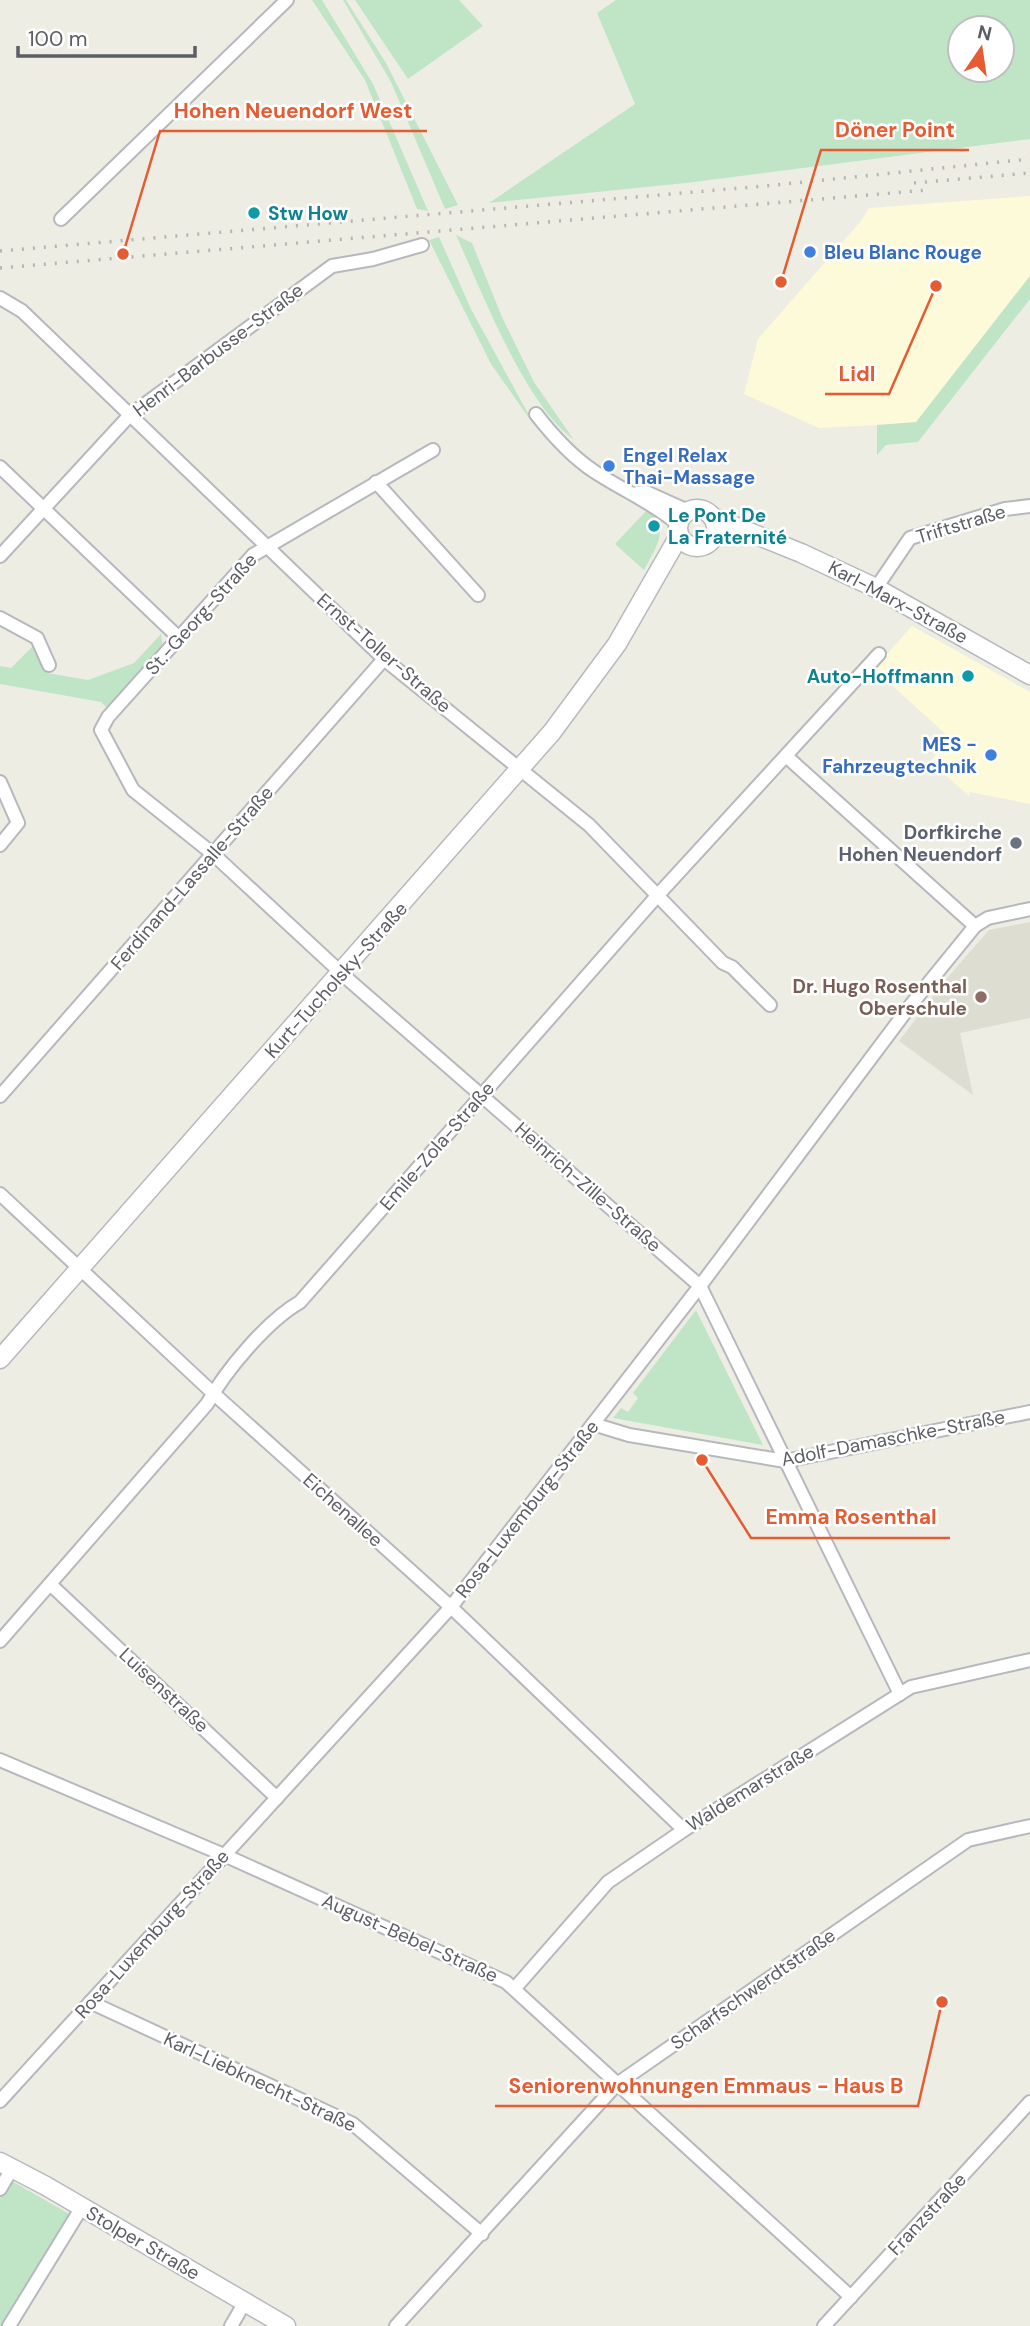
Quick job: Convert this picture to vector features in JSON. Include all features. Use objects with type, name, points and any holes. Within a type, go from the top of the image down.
[{"type":"main road","name":"Karl-Marx-Straße","points":[[763,537],[713,536],[705,545],[684,529],[704,510],[712,517],[763,537],[876,589],[1030,675]]},
{"type":"main road","points":[[712,517],[713,536]]},
{"type":"main road","name":"Kurt-Tucholsky-Straße","points":[[0,1359],[521,769],[602,667],[684,529]]},
{"type":"main road","name":"Stolper Straße","points":[[6,2165],[286,2326]]},
{"type":"street","points":[[61,219],[287,0]]},
{"type":"street","name":"Henri-Barbusse-Straße","points":[[0,555],[129,416],[332,266],[373,259],[422,245]]},
{"type":"street","name":"Ernst-Toller-Straße","points":[[0,298],[22,311],[384,659],[589,825],[657,896],[770,1005]]},
{"type":"street","name":"Karl-Marx-Straße","points":[[536,414],[572,454],[592,470],[637,493],[646,492],[684,529]]},
{"type":"street","name":"St.-Georg-Straße","points":[[133,790],[101,730],[108,718],[178,638],[264,546],[286,538],[433,450]]},
{"type":"street","points":[[0,467],[178,638]]},
{"type":"street","points":[[376,482],[478,595]]},
{"type":"street","name":"Triftstraße","points":[[876,589],[910,538],[1005,509],[1030,506]]},
{"type":"street","points":[[0,618],[37,638],[49,665]]},
{"type":"street","name":"Emile-Zola-Straße","points":[[0,1641],[208,1404],[213,1393],[283,1312],[300,1302],[657,896],[879,654]]},
{"type":"street","name":"Ferdinand-Lassalle-Straße","points":[[0,1096],[384,659]]},
{"type":"street","points":[[786,756],[975,926],[988,918],[1030,909]]},
{"type":"street","points":[[0,782],[18,823],[0,845]]},
{"type":"street","name":"Heinrich-Zille-Straße","points":[[133,790],[214,854],[342,972],[700,1286],[900,1694]]},
{"type":"street","name":"Rosa-Luxemburg-Straße","points":[[2,2094],[90,2002],[451,1607],[700,1286],[910,1006],[975,926]]},
{"type":"street","name":"Eichenallee","points":[[0,1194],[213,1393],[451,1607],[684,1830]]},
{"type":"street","name":"Adolf-Damaschke-Straße","points":[[593,1424],[657,1440],[785,1461],[1030,1412]]},
{"type":"street","name":"Luisenstraße","points":[[50,1584],[277,1798]]},
{"type":"street","name":"Waldemarstraße","points":[[515,1988],[608,1882],[684,1830],[911,1687],[1030,1660]]},
{"type":"street","name":"August-Bebel-Straße","points":[[0,1760],[224,1855],[515,1988],[851,2297]]},
{"type":"street","name":"Scharfschwerdtstraße","points":[[396,2326],[617,2084],[957,1847],[979,1836],[1030,1826]]},
{"type":"street","name":"Karl-Liebknecht-Straße","points":[[90,2002],[353,2124],[482,2234]]},
{"type":"street","name":"Franzstraße","points":[[824,2326],[1030,2102]]},
{"type":"street","points":[[0,2189],[6,2165]]},
{"type":"street","points":[[9,2326],[82,2207]]},
{"type":"street","points":[[231,2326],[245,2302]]},
{"type":"shaded area","points":[[1030,196],[1030,276],[916,423],[819,428],[744,394],[758,339],[861,221],[869,208]]},
{"type":"shaded area","points":[[912,626],[1030,692],[1030,804],[970,792],[969,796],[930,761],[950,738],[874,669]]},
{"type":"shaded area","name":"Dr. Hugo Rosenthal Oberschule","points":[[1030,922],[1030,1018],[960,1033],[973,1095],[899,1041],[948,977],[989,930]]},
{"type":"green space","points":[[312,0],[322,0],[373,84],[428,211],[417,209],[365,80]]},
{"type":"green space","points":[[343,0],[346,0],[386,63],[458,205],[445,209],[391,82]]},
{"type":"green space","points":[[355,0],[459,0],[483,26],[408,79]]},
{"type":"green space","points":[[616,0],[1030,0],[1030,139],[686,183],[489,203],[635,104],[597,13]]},
{"type":"green space","points":[[456,235],[472,243],[502,317],[534,382],[574,440],[556,423],[522,374]]},
{"type":"green space","points":[[439,237],[471,309],[536,428],[491,364],[429,240]]},
{"type":"green space","points":[[1030,276],[1030,299],[918,442],[886,445],[877,455],[877,425],[916,422]]},
{"type":"green space","points":[[647,510],[659,524],[660,531],[656,547],[644,570],[615,544]]},
{"type":"green space","points":[[161,634],[163,648],[108,709],[101,702],[0,684],[0,666],[11,668],[33,646],[47,673],[88,680],[134,663]]},
{"type":"green space","points":[[696,1310],[763,1445],[613,1418],[621,1408],[628,1412],[638,1398],[633,1393]]},
{"type":"green space","points":[[10,2180],[73,2216],[6,2326],[0,2326],[0,2198]]},
{"type":"railway","points":[[0,251],[765,186],[1030,159]]},
{"type":"railway","points":[[914,183],[1030,173]]},
{"type":"railway","points":[[0,268],[928,190]]},
{"type":"place","name":"Stw How","points":[[254,213]]},
{"type":"place","name":"Bleu Blanc Rouge","points":[[810,252]]},
{"type":"place","name":"Hohen Neuendorf West","points":[[123,254]]},
{"type":"place","name":"Döner Point","points":[[781,282]]},
{"type":"place","name":"Lidl","points":[[936,286]]},
{"type":"place","name":"Engel Relax Thai-Massage","points":[[609,466]]},
{"type":"place","name":"Le Pont De La Fraternité","points":[[654,526]]},
{"type":"place","name":"Auto-Hoffmann","points":[[968,676]]},
{"type":"place","name":"MES - Fahrzeugtechnik","points":[[991,755]]},
{"type":"place","name":"Dorfkirche Hohen Neuendorf","points":[[1016,843]]},
{"type":"place","name":"Dr. Hugo Rosenthal Oberschule","points":[[981,997]]},
{"type":"place","name":"Emma Rosenthal","points":[[702,1460]]},
{"type":"place","name":"Seniorenwohnungen Emmaus - Haus B","points":[[942,2002]]}]
